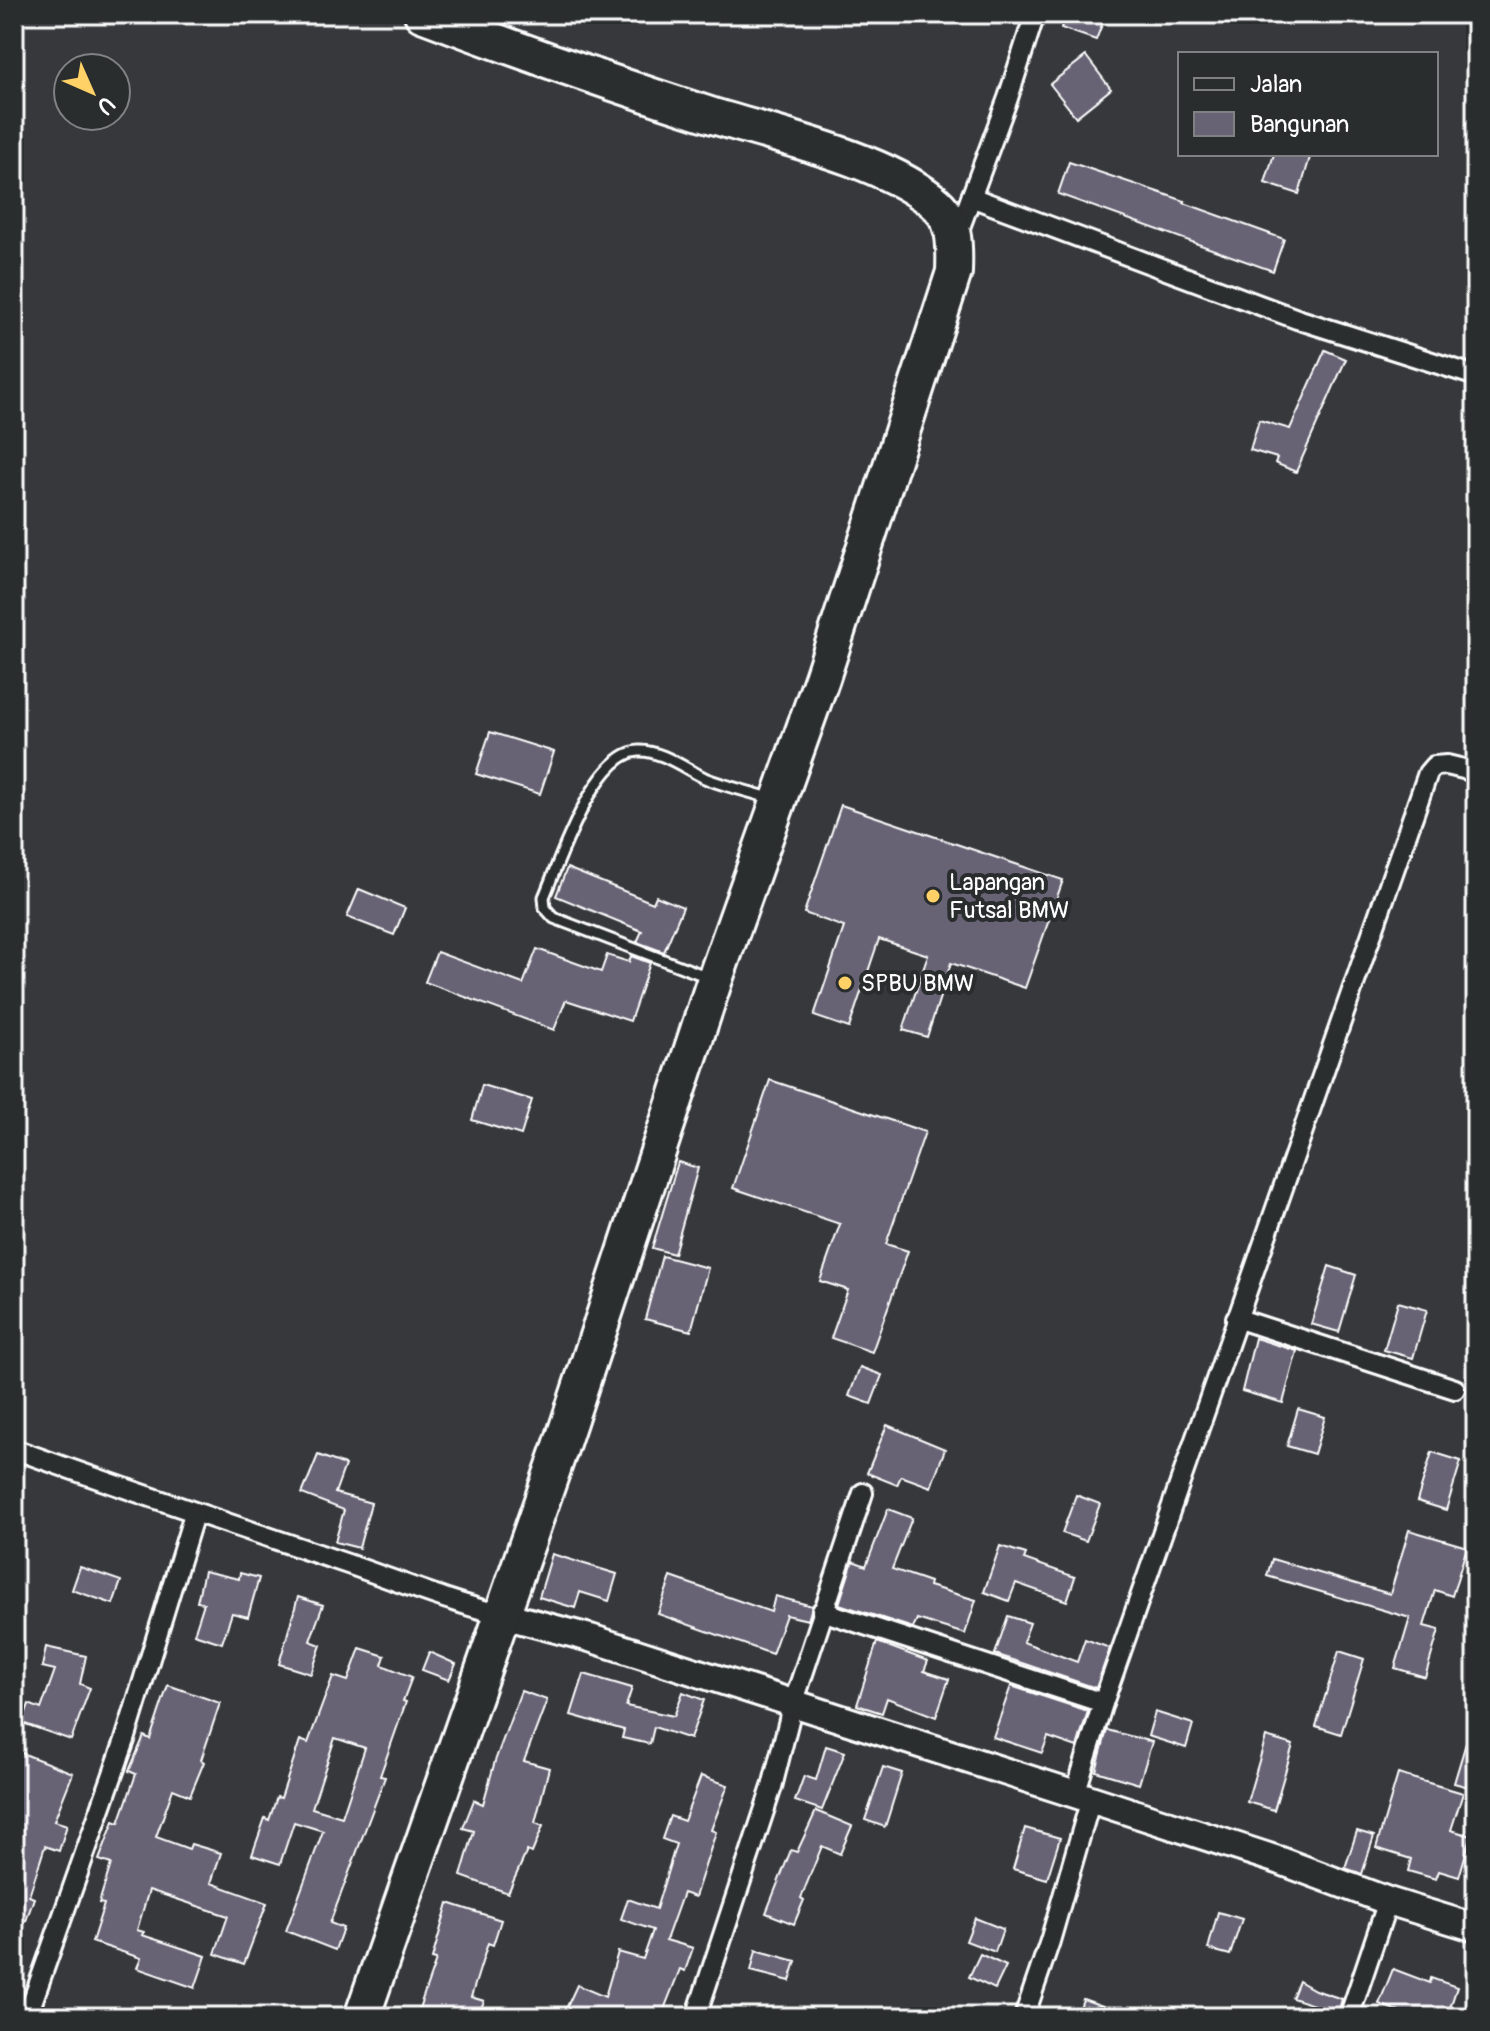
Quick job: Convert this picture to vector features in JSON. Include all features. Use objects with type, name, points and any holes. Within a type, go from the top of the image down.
[{"type":"highway","points":[[362,2017],[503,1615],[715,979],[822,678],[932,346],[954,272],[955,241],[949,220],[934,201],[895,178],[838,154],[709,115],[422,14]]},
{"type":"street","points":[[955,241],[1008,98],[1035,14]]},
{"type":"street","points":[[971,197],[1297,319],[1476,376]]},
{"type":"street","points":[[1024,2017],[1050,1941],[1103,1703],[1428,773],[1434,766],[1447,765],[1476,772]]},
{"type":"street","points":[[1236,1318],[1455,1389]]},
{"type":"street","points":[[14,1449],[194,1514],[470,1607],[590,1638],[1083,1796],[1281,1861],[1388,1901],[1476,1928]]},
{"type":"street","points":[[696,2017],[772,1787],[793,1704],[822,1611],[863,1493]]},
{"type":"street","points":[[27,2017],[125,1740],[194,1514]]},
{"type":"street","points":[[822,1611],[1103,1703]]},
{"type":"street","points":[[1349,2017],[1388,1901]]},
{"type":"lane","points":[[715,979],[554,918],[545,908],[544,897],[592,790],[613,765],[632,752],[647,752],[708,779],[778,801]]},
{"type":"building","points":[[1066,14],[1106,14],[1096,40],[1061,28]]},
{"type":"building","points":[[1086,56],[1111,89],[1076,117],[1050,84]]},
{"type":"building","points":[[1273,156],[1310,156],[1299,194],[1265,183]]},
{"type":"building","points":[[1069,162],[1284,239],[1273,271],[1058,194]]},
{"type":"building","points":[[1325,350],[1346,359],[1296,472],[1275,463],[1277,458],[1250,450],[1259,420],[1290,429]]},
{"type":"building","points":[[490,732],[554,752],[540,794],[476,774]]},
{"type":"building","name":"Lapangan Futsal BMW","points":[[841,805],[1063,880],[1025,988],[951,963],[927,1037],[903,1030],[928,955],[879,939],[849,1028],[814,1016],[844,927],[804,913]]},
{"type":"building","points":[[567,868],[653,903],[656,896],[683,907],[664,952],[637,942],[642,931],[556,896]]},
{"type":"building","points":[[359,889],[405,908],[394,935],[347,917]]},
{"type":"building","points":[[537,949],[601,972],[607,955],[629,962],[631,956],[650,963],[630,1021],[566,1000],[554,1030],[425,982],[437,952],[523,984]]},
{"type":"building","points":[[770,1080],[925,1132],[886,1244],[908,1251],[872,1352],[831,1338],[848,1290],[820,1281],[840,1224],[733,1188]]},
{"type":"building","points":[[482,1085],[532,1100],[521,1135],[472,1120]]},
{"type":"building","points":[[678,1162],[698,1168],[674,1254],[652,1248]]},
{"type":"building","points":[[662,1256],[708,1268],[691,1331],[645,1319]]},
{"type":"building","points":[[1329,1266],[1356,1275],[1339,1332],[1311,1324]]},
{"type":"building","points":[[1398,1302],[1427,1310],[1413,1358],[1384,1350]]},
{"type":"building","points":[[1255,1338],[1297,1351],[1283,1403],[1242,1391]]},
{"type":"building","points":[[860,1367],[882,1375],[871,1404],[849,1396]]},
{"type":"building","points":[[1298,1409],[1325,1417],[1314,1454],[1287,1446]]},
{"type":"building","points":[[887,1425],[945,1449],[931,1487],[901,1476],[897,1485],[867,1473]]},
{"type":"building","points":[[1432,1452],[1461,1461],[1446,1510],[1417,1501]]},
{"type":"building","points":[[318,1455],[345,1465],[335,1493],[371,1503],[359,1548],[335,1542],[344,1510],[302,1494]]},
{"type":"building","points":[[1076,1495],[1100,1504],[1086,1541],[1062,1533]]},
{"type":"building","points":[[888,1509],[912,1518],[892,1569],[930,1582],[929,1586],[976,1600],[965,1634],[917,1619],[913,1628],[839,1604],[853,1561],[866,1566]]},
{"type":"building","points":[[1409,1530],[1467,1547],[1452,1596],[1435,1590],[1424,1626],[1439,1630],[1425,1677],[1395,1668],[1410,1618],[1267,1576],[1272,1559],[1390,1594]]},
{"type":"building","points":[[1000,1546],[1026,1554],[1024,1559],[1075,1577],[1067,1601],[1016,1583],[1009,1601],[984,1592]]},
{"type":"building","points":[[552,1554],[617,1574],[609,1601],[580,1592],[575,1608],[539,1597]]},
{"type":"building","points":[[80,1567],[121,1581],[113,1604],[72,1590]]},
{"type":"building","points":[[204,1571],[239,1579],[240,1573],[259,1578],[248,1617],[232,1613],[222,1643],[194,1634],[204,1603],[197,1602]]},
{"type":"building","points":[[671,1577],[771,1612],[775,1596],[812,1606],[808,1620],[786,1615],[772,1654],[658,1614]]},
{"type":"building","points":[[298,1597],[323,1605],[310,1641],[321,1645],[311,1674],[279,1664]]},
{"type":"building","points":[[1008,1616],[1030,1623],[1023,1642],[1077,1662],[1085,1639],[1110,1648],[1096,1688],[995,1654]]},
{"type":"building","points":[[877,1642],[928,1661],[924,1671],[949,1679],[936,1717],[887,1698],[882,1713],[857,1705]]},
{"type":"building","points":[[46,1647],[86,1656],[80,1684],[90,1688],[71,1740],[22,1723],[29,1704],[41,1709],[55,1670],[42,1667]]},
{"type":"building","points":[[360,1648],[385,1656],[382,1665],[412,1677],[380,1776],[385,1777],[330,1923],[343,1928],[335,1950],[286,1931],[323,1831],[294,1822],[280,1864],[252,1855],[265,1818],[269,1820],[277,1797],[281,1798],[300,1740],[308,1743],[333,1676],[348,1681]],"holes":[[[335,1738],[365,1748],[342,1817],[312,1808]]]},
{"type":"building","points":[[1339,1651],[1364,1659],[1341,1734],[1316,1726]]},
{"type":"building","points":[[429,1652],[456,1664],[449,1680],[422,1670]]},
{"type":"building","points":[[584,1674],[632,1688],[626,1706],[674,1716],[683,1692],[704,1700],[690,1739],[654,1727],[650,1744],[622,1738],[624,1730],[571,1715]]},
{"type":"building","points":[[168,1685],[220,1703],[201,1760],[204,1762],[190,1796],[173,1789],[156,1837],[189,1849],[191,1844],[221,1853],[211,1883],[267,1903],[244,1964],[215,1954],[228,1916],[149,1890],[137,1930],[144,1932],[142,1935],[206,1956],[195,1988],[137,1968],[141,1958],[92,1942],[104,1904],[99,1903],[111,1864],[99,1860],[114,1821],[119,1823],[136,1774],[129,1771],[144,1736],[150,1739]]},
{"type":"building","points":[[1011,1686],[1088,1711],[1077,1747],[1048,1737],[1042,1753],[993,1737]]},
{"type":"building","points":[[521,1691],[547,1700],[524,1761],[549,1768],[535,1823],[543,1826],[532,1853],[527,1851],[508,1893],[461,1876],[474,1831],[463,1828],[474,1800],[483,1804]]},
{"type":"building","points":[[1155,1712],[1193,1724],[1186,1748],[1148,1736]]},
{"type":"building","points":[[1472,1723],[1476,1723],[1476,1789],[1454,1783]]},
{"type":"building","points":[[1107,1730],[1152,1742],[1139,1784],[1096,1771]]},
{"type":"building","points":[[1266,1737],[1293,1745],[1274,1810],[1247,1802]]},
{"type":"building","points":[[826,1746],[845,1752],[822,1810],[795,1801],[804,1776],[816,1780]]},
{"type":"building","points":[[14,1750],[73,1773],[54,1821],[67,1825],[59,1851],[45,1846],[29,1896],[34,1898],[26,1921],[21,1919],[17,1931],[14,1930]]},
{"type":"building","points":[[883,1767],[902,1773],[885,1827],[865,1820]]},
{"type":"building","points":[[1398,1774],[1463,1793],[1451,1830],[1471,1836],[1459,1877],[1439,1871],[1436,1879],[1408,1871],[1411,1859],[1376,1848]]},
{"type":"building","points":[[701,1776],[728,1785],[711,1830],[716,1832],[695,1897],[683,1893],[666,1940],[693,1948],[685,1971],[680,1969],[661,2017],[579,2017],[565,2011],[577,1985],[605,1997],[618,1952],[643,1959],[653,1930],[621,1919],[628,1899],[656,1909],[676,1844],[662,1839],[670,1816],[684,1821]]},
{"type":"building","points":[[816,1811],[852,1826],[840,1854],[822,1846],[794,1924],[766,1913],[791,1850],[797,1852]]},
{"type":"building","points":[[1025,1828],[1060,1838],[1047,1879],[1013,1869]]},
{"type":"building","points":[[1357,1831],[1374,1836],[1362,1874],[1345,1868]]},
{"type":"building","points":[[448,1903],[501,1920],[493,1945],[488,1943],[471,1997],[484,2001],[478,2017],[416,2017],[436,1960],[432,1959]]},
{"type":"building","points":[[1218,1912],[1242,1919],[1230,1955],[1208,1949]]},
{"type":"building","points":[[975,1918],[1003,1929],[995,1952],[966,1941]]},
{"type":"building","points":[[756,1950],[796,1961],[790,1981],[751,1971]]},
{"type":"building","points":[[980,1954],[1006,1966],[995,1989],[969,1977]]},
{"type":"building","points":[[1393,1969],[1430,1983],[1431,1978],[1457,1987],[1447,2017],[1414,2017],[1379,2004]]},
{"type":"building","points":[[1299,1981],[1342,1999],[1338,2013],[1292,1998]]},
{"type":"building","points":[[1083,1999],[1128,2015],[1128,2017],[1077,2017]]},
{"type":"place","name":"Lapangan Futsal BMW","points":[[933,896]]},
{"type":"place","name":"SPBU BMW","points":[[845,983]]}]
